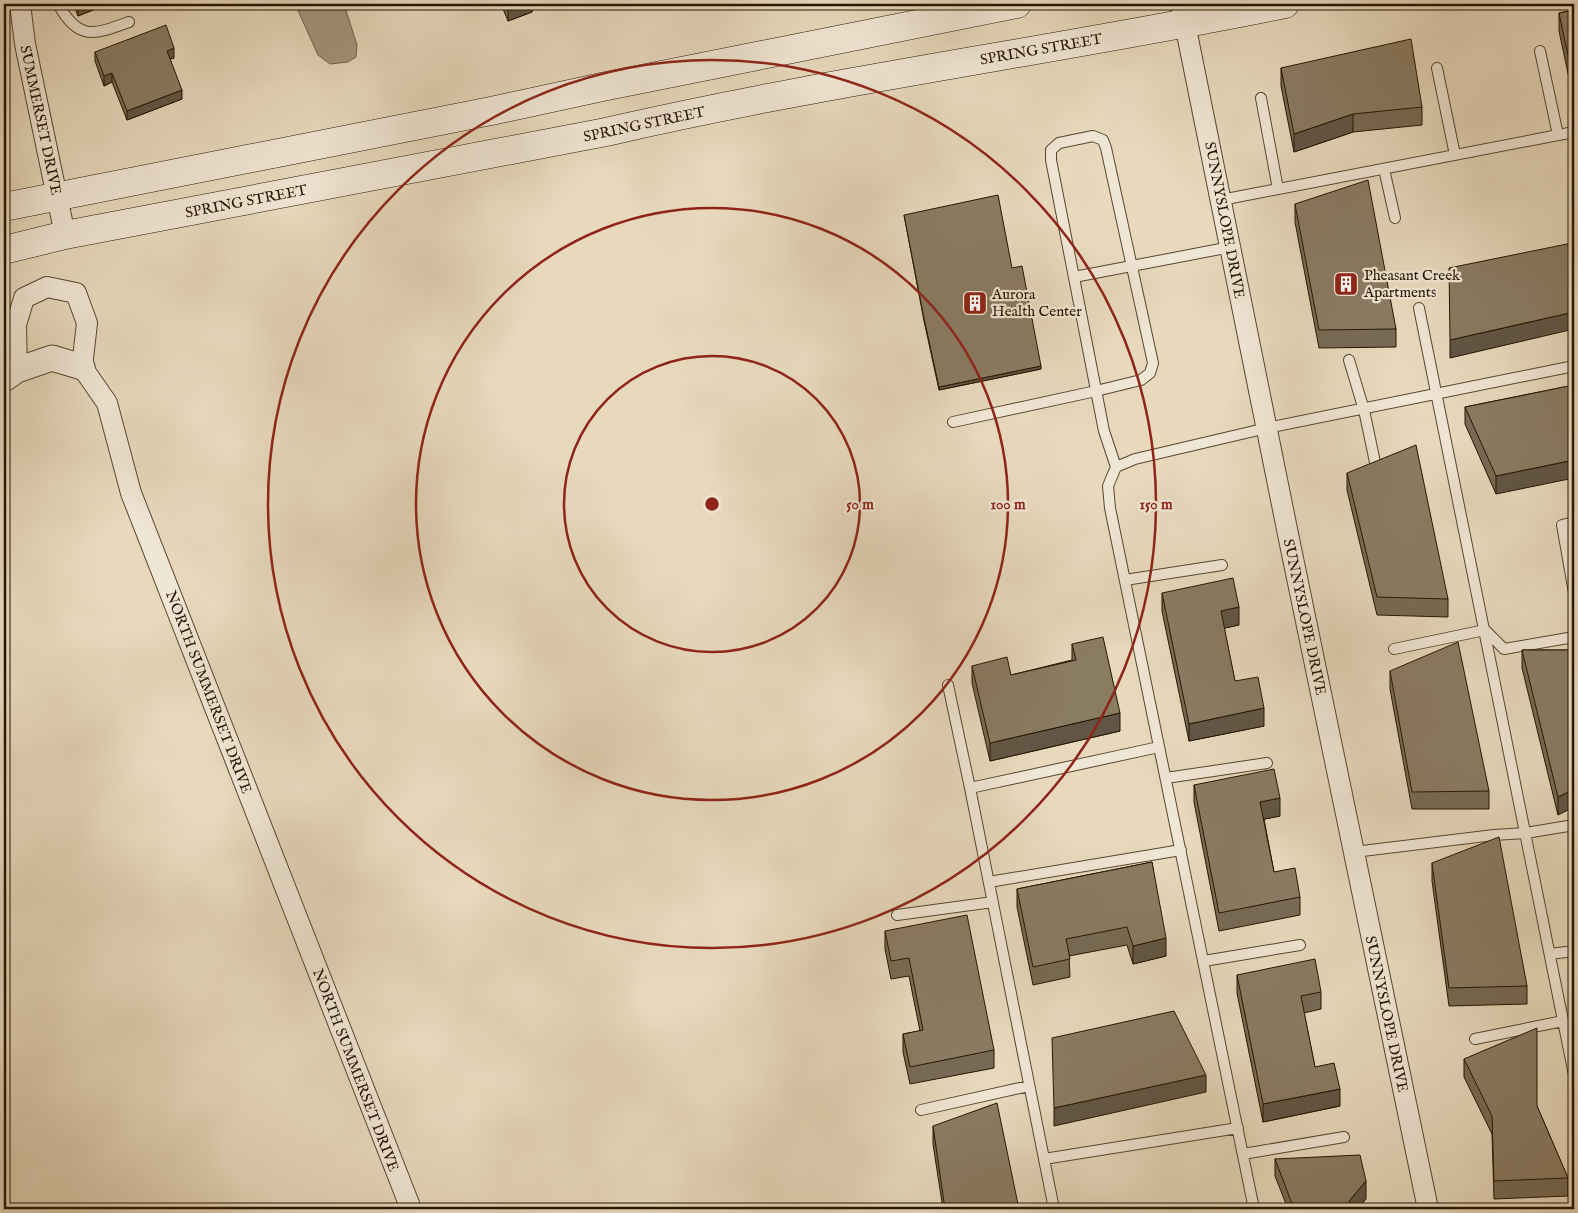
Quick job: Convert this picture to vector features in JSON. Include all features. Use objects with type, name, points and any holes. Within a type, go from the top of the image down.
[{"type":"main road","points":[[4,207],[491,111],[1017,4]]},
{"type":"main road","name":"SPRING STREET","points":[[4,250],[64,235],[606,132],[1184,14],[1284,4]]},
{"type":"street","name":"SUMMERSET DRIVE","points":[[20,4],[25,44],[64,235]]},
{"type":"street","name":"SUNNYSLOPE DRIVE","points":[[1184,14],[1267,428],[1428,1209]]},
{"type":"street","points":[[47,287],[76,293],[87,323],[82,366],[52,358],[10,374],[16,325],[24,298],[47,287]]},
{"type":"street","name":"NORTH SUMMERSET DRIVE","points":[[82,366],[107,403],[131,493],[411,1209]]},
{"type":"lane","points":[[58,4],[72,26],[80,30],[96,32],[129,22]]},
{"type":"lane","points":[[1540,51],[1558,135]]},
{"type":"lane","points":[[1437,68],[1455,155]]},
{"type":"lane","points":[[1261,98],[1278,189]]},
{"type":"lane","points":[[1221,200],[1574,132]]},
{"type":"lane","points":[[953,422],[1096,391],[1141,380],[1150,373],[1153,363],[1103,140],[1093,136],[1059,143],[1051,150],[1051,160],[1096,391],[1104,431],[1116,467],[1108,486],[1110,508],[1254,1209]]},
{"type":"lane","points":[[1384,168],[1395,218]]},
{"type":"lane","points":[[1074,278],[1231,248]]},
{"type":"lane","points":[[1418,308],[1485,630],[1574,1076]]},
{"type":"lane","points":[[1349,360],[1364,410],[1376,467]]},
{"type":"lane","points":[[1116,467],[1135,459],[1267,428],[1364,410],[1574,366]]},
{"type":"lane","points":[[1574,522],[1562,525],[1574,593]]},
{"type":"lane","points":[[1125,580],[1222,565]]},
{"type":"lane","points":[[1485,630],[1504,649],[1574,637]]},
{"type":"lane","points":[[1394,649],[1485,630]]},
{"type":"lane","points":[[948,685],[1054,1209]]},
{"type":"lane","points":[[970,788],[1159,747]]},
{"type":"lane","points":[[1166,778],[1267,763]]},
{"type":"lane","points":[[1354,852],[1494,835],[1526,833],[1574,825]]},
{"type":"lane","points":[[989,882],[1180,850]]},
{"type":"lane","points":[[897,915],[993,902]]},
{"type":"lane","points":[[1204,961],[1300,945]]},
{"type":"lane","points":[[1550,954],[1574,950]]},
{"type":"lane","points":[[1475,1039],[1564,1021]]},
{"type":"lane","points":[[921,1110],[1029,1086]]},
{"type":"lane","points":[[1044,1159],[1238,1128]]},
{"type":"lane","points":[[1243,1154],[1344,1137]]},
{"type":"shaded area","points":[[295,4],[344,4],[357,45],[356,57],[348,62],[330,64],[318,55]]},
{"type":"building","points":[[505,4],[521,4],[508,9]]},
{"type":"building","points":[[1574,10],[1574,79],[1573,79],[1559,13]]},
{"type":"building","points":[[166,25],[174,48],[167,51],[182,90],[127,111],[112,73],[104,76],[95,52]]},
{"type":"building","points":[[1411,39],[1422,107],[1353,114],[1294,134],[1281,68]]},
{"type":"building","name":"Pheasant Creek Apartments","points":[[1368,180],[1396,329],[1319,330],[1295,204]]},
{"type":"building","name":"Aurora Health Center","points":[[998,195],[1012,268],[1022,266],[1041,366],[939,387],[904,215]]},
{"type":"building","name":"Pheasant Creek Apartments","points":[[1572,243],[1574,247],[1574,312],[1450,340],[1449,268]]},
{"type":"building","points":[[1574,385],[1574,460],[1496,476],[1465,407]]},
{"type":"building","points":[[1416,445],[1448,599],[1377,597],[1347,473]]},
{"type":"building","points":[[1233,578],[1239,607],[1221,611],[1235,681],[1258,677],[1264,708],[1189,724],[1162,593]]},
{"type":"building","points":[[1103,637],[1120,713],[990,743],[972,666],[1007,657],[1011,675],[1076,660],[1072,644]]},
{"type":"building","points":[[1458,642],[1489,791],[1412,792],[1390,671]]},
{"type":"building","points":[[1522,650],[1574,650],[1574,789],[1558,797]]},
{"type":"building","points":[[1274,769],[1280,798],[1260,802],[1274,872],[1295,868],[1300,897],[1219,913],[1194,785]]},
{"type":"building","points":[[1499,837],[1527,986],[1449,988],[1432,863]]},
{"type":"building","points":[[1152,862],[1166,938],[1133,946],[1127,927],[1066,939],[1070,959],[1033,967],[1017,889]]},
{"type":"building","points":[[967,915],[994,1050],[910,1067],[903,1034],[923,1030],[909,958],[891,961],[885,931]]},
{"type":"building","points":[[1315,959],[1321,992],[1301,996],[1315,1067],[1334,1063],[1340,1089],[1263,1104],[1237,975]]},
{"type":"building","points":[[1174,1011],[1206,1075],[1054,1108],[1052,1038]]},
{"type":"building","points":[[1537,1028],[1537,1106],[1568,1178],[1494,1181],[1492,1116],[1464,1059]]},
{"type":"building","points":[[997,1103],[1019,1209],[945,1209],[933,1126]]},
{"type":"building","points":[[1360,1155],[1366,1181],[1349,1201],[1351,1209],[1294,1209],[1275,1159]]},
{"type":"place","name":"Pheasant Creek Apartments","points":[[1346,284]]},
{"type":"place","name":"Aurora Health Center","points":[[975,303]]}]
